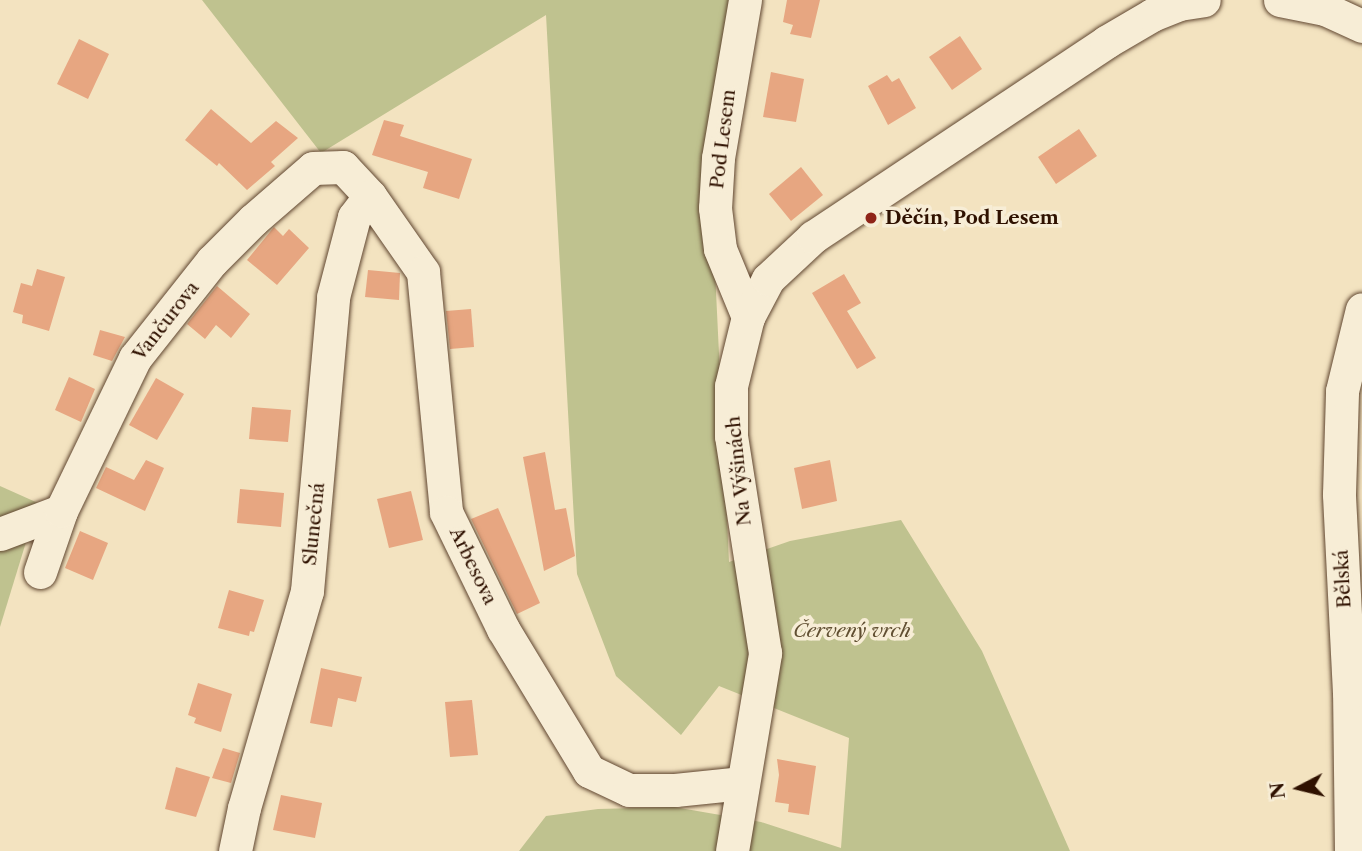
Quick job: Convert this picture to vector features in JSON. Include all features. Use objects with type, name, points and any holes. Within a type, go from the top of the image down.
[{"type":"street","name":"Pod Lesem","points":[[745,0],[718,158],[715,208],[720,249],[748,317]]},
{"type":"street","name":"Na Výšinách","points":[[732,851],[765,653],[731,436],[731,386],[748,317],[768,279],[813,237],[1149,8],[1205,0]]},
{"type":"street","points":[[1280,0],[1325,9],[1362,26]]},
{"type":"street","name":"Vančurova","points":[[40,572],[61,511],[135,358],[212,261],[253,220],[313,168],[343,167],[370,196]]},
{"type":"street","name":"Arbesova","points":[[370,196],[423,272],[446,512],[503,629],[589,771],[629,790],[740,797]]},
{"type":"street","name":"Slunečná","points":[[235,851],[244,808],[307,591],[326,404],[333,297],[354,217],[370,196]]},
{"type":"street","name":"Bělská","points":[[1351,851],[1349,693],[1339,494],[1342,391],[1362,310]]},
{"type":"street","points":[[0,534],[61,511]]},
{"type":"green space","name":"Červený vrch","points":[[202,0],[737,0],[712,208],[729,562],[790,541],[901,520],[982,651],[1070,851],[519,851],[546,816],[598,809],[674,807],[761,822],[841,848],[849,738],[719,686],[681,735],[616,676],[577,574],[546,15],[321,153]]},
{"type":"green space","points":[[0,486],[38,503],[0,627]]},
{"type":"building","points":[[787,0],[820,0],[811,38],[790,34],[793,25],[783,22]]},
{"type":"building","points":[[960,36],[982,69],[952,90],[929,57]]},
{"type":"building","points":[[79,39],[109,54],[88,99],[57,84]]},
{"type":"building","points":[[771,72],[804,79],[796,122],[763,117]]},
{"type":"building","points":[[887,75],[892,82],[899,78],[916,108],[888,125],[868,86]]},
{"type":"building","points":[[211,109],[251,143],[276,121],[298,138],[271,162],[275,166],[247,190],[219,163],[217,166],[185,140]]},
{"type":"building","points":[[384,120],[404,125],[400,136],[472,159],[459,199],[423,188],[428,172],[372,155]]},
{"type":"building","points":[[1079,129],[1097,156],[1056,184],[1038,157]]},
{"type":"building","points":[[801,167],[823,195],[791,221],[769,194]]},
{"type":"building","points":[[274,227],[283,236],[289,229],[309,248],[277,285],[247,260]]},
{"type":"building","points":[[37,269],[65,277],[49,331],[22,323],[23,315],[13,312],[21,283],[32,286]]},
{"type":"building","points":[[368,270],[400,273],[399,300],[365,297]]},
{"type":"building","points":[[844,274],[861,303],[847,311],[876,358],[857,369],[812,293]]},
{"type":"building","points":[[217,286],[250,314],[231,338],[216,325],[205,339],[187,324]]},
{"type":"building","points":[[471,309],[474,347],[450,349],[446,311]]},
{"type":"building","points":[[100,330],[125,337],[112,361],[93,355]]},
{"type":"building","points":[[69,377],[95,389],[81,422],[55,410]]},
{"type":"building","points":[[156,378],[184,394],[157,440],[129,425]]},
{"type":"building","points":[[252,407],[291,410],[288,442],[249,439]]},
{"type":"building","points":[[545,452],[555,510],[566,508],[575,556],[544,571],[523,457]]},
{"type":"building","points":[[146,460],[164,468],[145,511],[96,488],[106,467],[134,480]]},
{"type":"building","points":[[830,460],[837,501],[802,509],[794,468]]},
{"type":"building","points":[[240,489],[284,493],[281,527],[237,523]]},
{"type":"building","points":[[411,491],[423,540],[389,548],[377,499]]},
{"type":"building","points":[[498,508],[540,603],[517,614],[471,519]]},
{"type":"building","points":[[80,531],[108,543],[93,580],[65,568]]},
{"type":"building","points":[[229,590],[264,600],[254,632],[250,631],[249,636],[218,628]]},
{"type":"building","points":[[321,668],[362,677],[356,702],[338,698],[332,727],[310,723]]},
{"type":"building","points":[[198,683],[232,694],[221,732],[194,723],[196,718],[188,715]]},
{"type":"building","points":[[472,700],[478,755],[450,757],[445,702]]},
{"type":"building","points":[[223,748],[240,753],[231,783],[212,778]]},
{"type":"building","points":[[777,759],[816,766],[809,815],[788,812],[789,804],[775,802],[779,775]]},
{"type":"building","points":[[176,767],[210,777],[196,817],[165,809]]},
{"type":"building","points":[[281,795],[322,803],[315,838],[273,830]]},
{"type":"place","name":"Děčín, Pod Lesem","points":[[871,218]]}]
